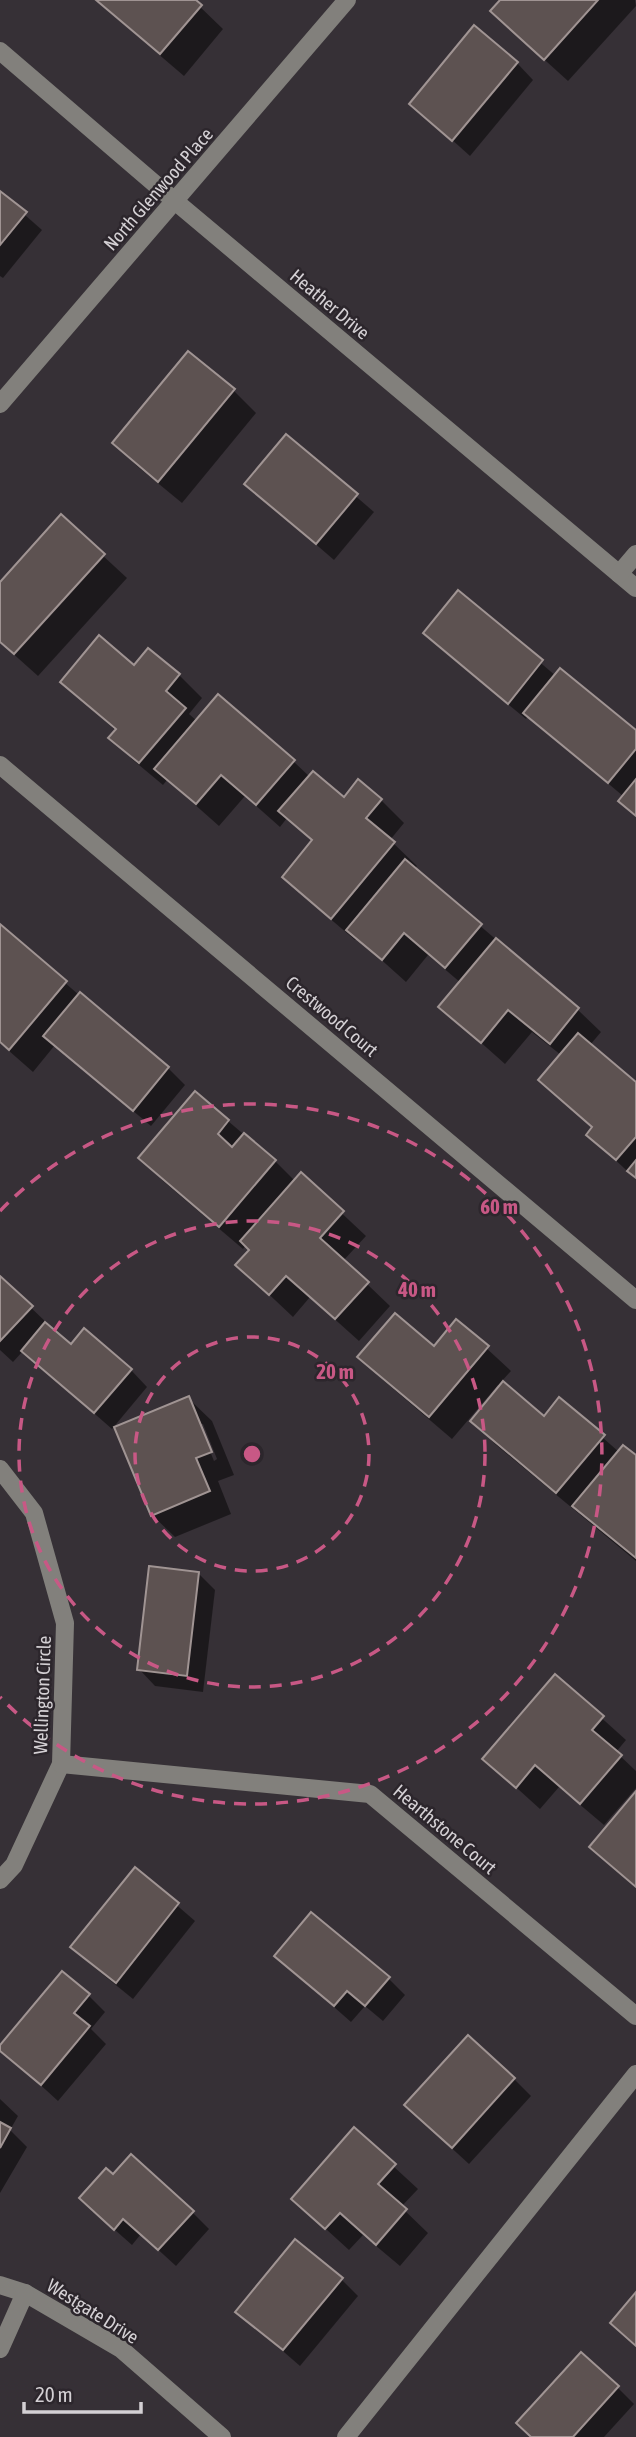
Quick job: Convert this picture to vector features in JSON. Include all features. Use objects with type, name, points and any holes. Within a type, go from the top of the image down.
[{"type":"street","name":"North Glenwood Place","points":[[0,404],[347,0]]},
{"type":"street","name":"Heather Drive","points":[[0,51],[636,588]]},
{"type":"street","points":[[619,574],[636,555]]},
{"type":"street","name":"Crestwood Court","points":[[0,765],[636,1300]]},
{"type":"street","name":"Wellington Circle","points":[[0,1469],[34,1513],[65,1623],[61,1764],[13,1864],[0,1880]]},
{"type":"street","name":"Hearthstone Court","points":[[61,1764],[370,1794],[636,2016]]},
{"type":"street","points":[[346,2437],[636,2074]]},
{"type":"street","name":"Westgate Drive","points":[[0,2285],[24,2293],[121,2349],[222,2437]]},
{"type":"street","points":[[0,2348],[24,2293]]},
{"type":"building","points":[[96,0],[196,0],[202,5],[160,54]]},
{"type":"building","points":[[500,0],[598,0],[544,60],[490,11]]},
{"type":"building","points":[[474,25],[518,62],[452,141],[409,104]]},
{"type":"building","points":[[0,191],[27,212],[0,245]]},
{"type":"building","points":[[188,351],[235,389],[158,482],[112,443]]},
{"type":"building","points":[[286,434],[358,494],[316,544],[244,484]]},
{"type":"building","points":[[61,514],[105,554],[14,654],[0,642],[0,582]]},
{"type":"building","points":[[458,590],[543,660],[508,704],[423,633]]},
{"type":"building","points":[[99,635],[134,665],[148,648],[180,674],[166,691],[186,708],[139,763],[108,738],[116,729],[60,682]]},
{"type":"building","points":[[560,668],[636,730],[636,749],[608,783],[523,713]]},
{"type":"building","points":[[218,694],[295,760],[256,805],[221,775],[196,804],[154,769]]},
{"type":"building","points":[[313,771],[344,797],[358,779],[382,799],[366,818],[395,842],[331,919],[282,877],[312,840],[278,811]]},
{"type":"building","points":[[636,779],[636,816],[618,801]]},
{"type":"building","points":[[405,859],[482,924],[445,968],[404,933],[382,960],[346,930]]},
{"type":"building","points":[[0,924],[67,981],[9,1050],[0,1042]]},
{"type":"building","points":[[496,938],[579,1008],[550,1044],[508,1010],[481,1043],[438,1007]]},
{"type":"building","points":[[80,992],[169,1067],[133,1111],[43,1036]]},
{"type":"building","points":[[578,1033],[636,1082],[636,1137],[616,1160],[586,1135],[592,1127],[538,1080]]},
{"type":"building","points":[[195,1091],[229,1120],[218,1134],[232,1147],[244,1133],[276,1160],[219,1227],[138,1158]]},
{"type":"building","points":[[636,1160],[636,1178],[627,1171]]},
{"type":"building","points":[[301,1172],[344,1211],[320,1238],[369,1282],[335,1319],[286,1276],[269,1295],[235,1265],[249,1250],[240,1241]]},
{"type":"building","points":[[0,1276],[33,1306],[0,1341]]},
{"type":"building","points":[[395,1313],[434,1346],[456,1319],[489,1346],[429,1417],[357,1357]]},
{"type":"building","points":[[45,1322],[71,1344],[84,1328],[132,1369],[94,1413],[21,1351]]},
{"type":"building","points":[[503,1381],[544,1416],[559,1397],[605,1435],[556,1493],[470,1421]]},
{"type":"building","points":[[189,1396],[212,1452],[196,1458],[210,1491],[151,1516],[114,1427]]},
{"type":"building","points":[[623,1445],[636,1455],[636,1558],[572,1506]]},
{"type":"building","points":[[149,1566],[199,1572],[187,1676],[137,1670]]},
{"type":"building","points":[[555,1674],[604,1716],[592,1730],[622,1755],[580,1804],[535,1765],[516,1788],[482,1759]]},
{"type":"building","points":[[636,1791],[636,1887],[589,1847]]},
{"type":"building","points":[[135,1867],[179,1903],[116,1983],[70,1947]]},
{"type":"building","points":[[311,1912],[390,1977],[365,2006],[347,1991],[334,2006],[274,1956]]},
{"type":"building","points":[[62,1971],[90,1994],[74,2013],[90,2026],[41,2085],[0,2051],[0,2045]]},
{"type":"building","points":[[468,2035],[515,2078],[452,2148],[404,2105]]},
{"type":"building","points":[[0,2122],[11,2128],[0,2148]]},
{"type":"building","points":[[354,2127],[396,2164],[378,2184],[407,2209],[376,2245],[340,2213],[325,2229],[291,2199]]},
{"type":"building","points":[[131,2154],[194,2211],[158,2250],[123,2219],[114,2230],[79,2198],[106,2168],[113,2174]]},
{"type":"building","points":[[295,2239],[343,2278],[283,2350],[235,2312]]},
{"type":"building","points":[[636,2292],[636,2346],[610,2323]]},
{"type":"building","points":[[581,2352],[619,2386],[573,2437],[531,2437],[516,2423]]}]
